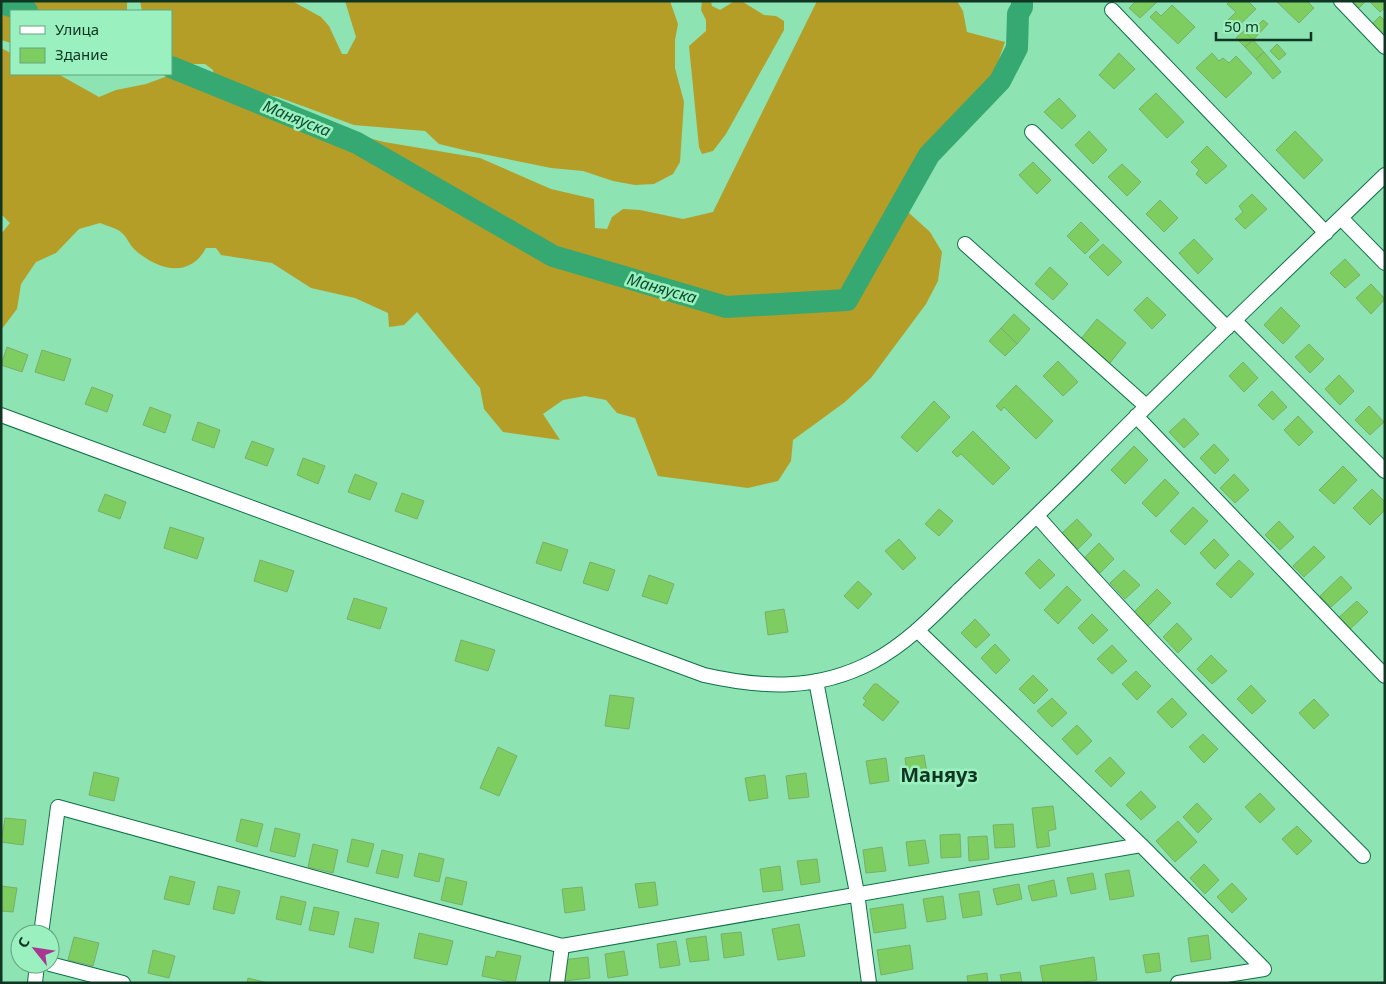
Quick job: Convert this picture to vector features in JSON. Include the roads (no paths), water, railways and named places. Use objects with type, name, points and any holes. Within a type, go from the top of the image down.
[{"type":"street","points":[[1342,1],[1385,46]]},
{"type":"street","points":[[1112,10],[1326,233]]},
{"type":"street","points":[[1032,132],[1385,471]]},
{"type":"street","points":[[1,414],[704,675],[755,685],[816,681],[844,674],[871,663],[897,648],[1037,516],[1141,411],[1385,175]]},
{"type":"street","points":[[1341,218],[1385,263]]},
{"type":"street","points":[[965,244],[1141,411],[1385,676]]},
{"type":"street","points":[[1037,516],[1098,585],[1186,678],[1363,856]]},
{"type":"street","points":[[917,630],[1141,845],[1264,968],[1178,983]]},
{"type":"street","points":[[816,681],[857,893],[869,983]]},
{"type":"street","points":[[42,924],[58,807],[562,946],[857,893],[1141,845]]},
{"type":"street","points":[[556,983],[562,946]]},
{"type":"street","points":[[60,967],[123,983]]},
{"type":"waterway","name":"Маняуска","points":[[172,67],[357,143],[553,256],[726,307],[847,300],[929,155],[1000,81],[1017,48],[1018,14],[1022,7],[1022,1]]},
{"type":"waterway","name":"Маняуска","points":[[1,3],[24,10]]},
{"type":"district","name":"Маняуз","points":[[939,774]]}]
